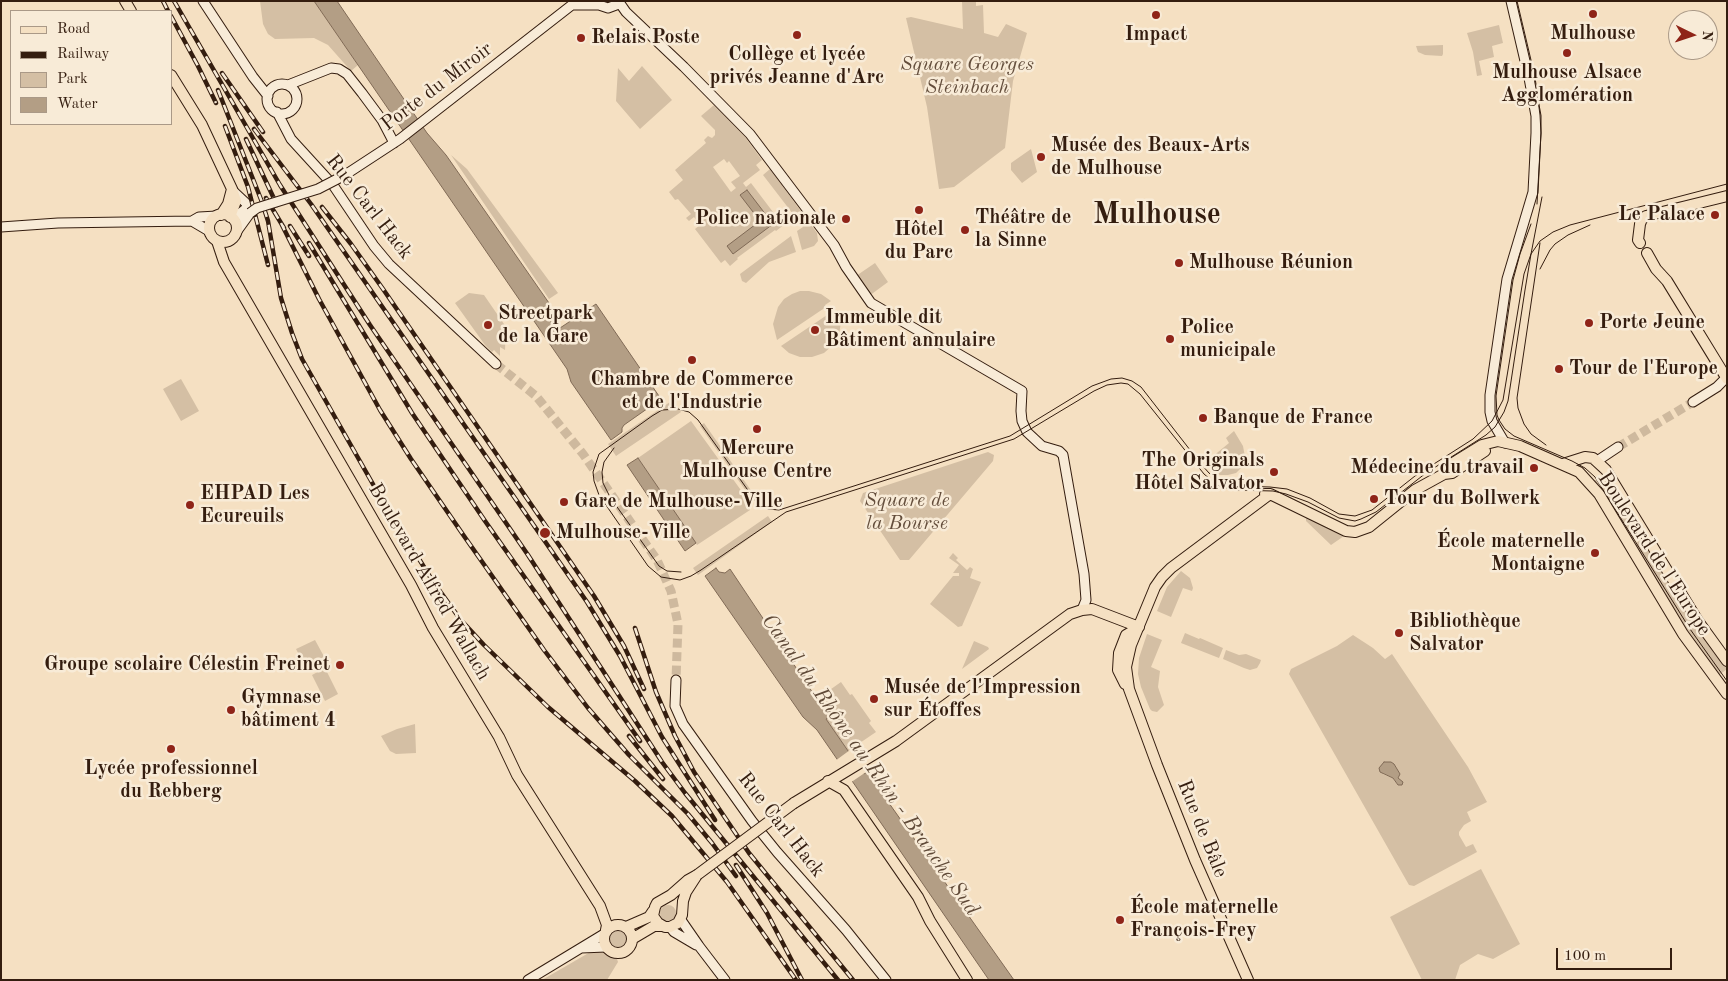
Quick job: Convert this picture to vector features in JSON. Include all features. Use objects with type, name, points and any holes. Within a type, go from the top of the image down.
[{"type":"main road","points":[[172,77],[202,125],[236,201],[225,217],[210,222],[209,231],[211,235],[221,242],[230,241],[236,235],[237,230],[225,217]]},
{"type":"main road","points":[[1639,241],[1640,224],[1646,216],[1727,196]]},
{"type":"main road","name":"Boulevard Alfred Wallach","points":[[217,241],[220,254],[412,587],[433,628],[499,737],[517,774],[600,906],[607,925],[605,932]]},
{"type":"main road","name":"Boulevard Alfred Wallach","points":[[230,241],[228,252],[231,273]]},
{"type":"main road","points":[[1647,253],[1667,281],[1726,379]]},
{"type":"main road","name":"Boulevard de l'Europe","points":[[1505,444],[1520,446],[1579,472],[1599,494],[1683,634],[1727,694]]},
{"type":"main road","name":"Rue de Bâle","points":[[1248,980],[1195,860],[1128,689],[1127,658],[1151,596],[1158,582],[1171,568],[1270,494],[1346,531],[1355,532],[1368,527],[1415,490],[1444,474],[1452,473],[1484,452],[1505,444]]},
{"type":"main road","name":"Boulevard de l'Europe","points":[[1563,464],[1585,457],[1593,458],[1606,470],[1698,621],[1727,661]]},
{"type":"main road","points":[[697,875],[686,892],[681,915],[674,926],[654,926],[632,938],[629,947],[622,952],[613,952],[606,947],[603,939],[609,927],[622,926],[649,917],[657,903],[794,803],[828,781],[865,761],[921,723],[1058,621],[1082,610],[1097,610],[1139,627]]},
{"type":"main road","points":[[828,781],[844,790],[918,898],[967,980]]},
{"type":"main road","points":[[665,899],[674,900],[680,906],[681,915]]},
{"type":"main road","name":"Boulevard Alfred Wallach","points":[[600,906],[622,926]]},
{"type":"main road","points":[[654,911],[655,920],[666,927]]},
{"type":"main road","points":[[622,926],[631,934],[632,938]]},
{"type":"street","points":[[204,1],[253,77],[268,96],[270,106],[277,112],[288,112]]},
{"type":"street","points":[[619,1],[626,12],[750,134],[834,244],[846,267],[871,303],[1022,391],[1022,421],[1027,432],[1042,446],[1059,451],[1063,455],[1084,574],[1086,600],[1082,610]]},
{"type":"street","name":"Porte du Miroir","points":[[252,209],[318,189],[345,175],[397,141],[575,3],[597,3],[608,8],[616,5],[619,1]]},
{"type":"street","points":[[1505,444],[1492,421],[1490,395],[1507,279],[1534,192],[1536,116],[1530,78],[1511,1]]},
{"type":"street","points":[[268,96],[273,87],[281,84],[288,85],[331,68],[338,69],[347,74],[397,141]]},
{"type":"street","points":[[253,77],[273,87]]},
{"type":"street","points":[[286,128],[288,112],[295,105],[296,95],[306,79]]},
{"type":"street","points":[[288,85],[295,91],[296,95]]},
{"type":"street","name":"Rue Carl Hack","points":[[277,112],[296,146],[333,184],[374,246],[389,264],[496,364]]},
{"type":"street","points":[[232,190],[252,209]]},
{"type":"street","points":[[1,227],[52,223],[192,221],[199,218],[225,217],[252,209]]},
{"type":"street","points":[[237,230],[252,209]]},
{"type":"street","points":[[192,221],[209,231]]},
{"type":"street","points":[[1693,402],[1726,379]]},
{"type":"street","points":[[1597,461],[1618,446]]},
{"type":"street","name":"Rue Carl Hack","points":[[676,680],[675,706],[682,724],[752,821],[841,924],[886,980]]},
{"type":"street","points":[[681,915],[699,946],[726,980]]},
{"type":"street","points":[[666,927],[699,946]]},
{"type":"street","points":[[528,980],[605,932]]},
{"type":"street","points":[[581,948],[606,947]]},
{"type":"green space","points":[[260,1],[314,1],[358,65],[351,71],[328,45],[314,38],[275,39],[268,34],[263,24]]},
{"type":"green space","name":"Square Georges Steinbach","points":[[962,1],[976,1],[976,6],[983,5],[984,33],[998,37],[1006,24],[1027,33],[1013,81],[1005,148],[954,187],[939,189],[927,107],[906,18],[911,17],[963,29]]},
{"type":"green space","points":[[1499,25],[1503,43],[1492,46],[1494,57],[1479,61],[1482,75],[1477,76],[1473,52],[1467,33]]},
{"type":"green space","points":[[1443,45],[1442,56],[1425,55],[1418,52],[1416,46]]},
{"type":"green space","points":[[642,66],[672,100],[640,129],[616,101],[618,68],[629,81]]},
{"type":"green space","points":[[714,105],[745,137],[762,160],[756,165],[760,170],[743,183],[746,187],[751,183],[776,216],[785,224],[737,258],[730,266],[725,260],[721,263],[695,229],[700,225],[694,217],[689,221],[686,218],[691,214],[669,192],[683,180],[675,170],[706,143],[704,140],[708,136],[712,138],[715,135],[715,130],[701,116]],"holes":[[[724,159],[727,163],[729,161],[740,176],[731,182],[736,188],[731,192],[713,167]]]},
{"type":"green space","points":[[1031,149],[1037,172],[1022,183],[1011,170],[1011,163]]},
{"type":"green space","points":[[451,155],[467,169],[558,293],[549,299]]},
{"type":"green space","points":[[770,169],[817,233],[818,241],[814,246],[802,250],[797,231],[803,227],[763,175]]},
{"type":"green space","points":[[791,236],[796,252],[769,262],[746,283],[742,281],[740,274]]},
{"type":"green space","points":[[875,263],[888,282],[869,296],[856,276]]},
{"type":"green space","points":[[800,291],[821,294],[831,301],[825,305],[826,307],[777,340],[773,324],[778,307],[784,299],[792,294]]},
{"type":"green space","name":"Streetpark de la Gare","points":[[469,293],[484,295],[506,327],[505,350],[500,347],[500,356],[494,350],[492,352],[485,345],[455,303]]},
{"type":"green space","points":[[838,310],[841,322],[839,335],[833,345],[824,353],[812,357],[800,357],[789,353],[781,346],[830,313],[831,315]]},
{"type":"green space","points":[[181,379],[199,411],[181,421],[163,389]]},
{"type":"green space","points":[[673,400],[681,412],[616,456],[608,444]]},
{"type":"green space","points":[[691,421],[748,500],[750,506],[750,510],[697,545],[638,458]]},
{"type":"green space","points":[[704,423],[757,499],[753,501],[700,426]]},
{"type":"green space","points":[[1234,431],[1243,446],[1246,462],[1236,473],[1220,475],[1206,462],[1229,443],[1226,438]]},
{"type":"green space","name":"Square de la Bourse","points":[[988,452],[994,455],[993,461],[909,560],[900,560],[860,501],[863,493]]},
{"type":"green space","points":[[1606,473],[1642,533],[1632,539],[1594,481]]},
{"type":"green space","points":[[768,516],[772,522],[698,575],[693,568]]},
{"type":"green space","points":[[1306,518],[1344,536],[1331,545],[1306,521]]},
{"type":"green space","points":[[1642,538],[1727,664],[1727,669],[1719,675],[1686,629],[1635,544]]},
{"type":"green space","points":[[953,553],[958,558],[956,560],[967,570],[970,567],[973,569],[970,578],[981,582],[962,626],[958,627],[930,604],[953,576],[959,576],[959,573],[953,573],[959,565],[949,558]]},
{"type":"green space","points":[[1181,571],[1190,578],[1193,588],[1192,591],[1183,588],[1171,617],[1157,611],[1167,587]]},
{"type":"green space","points":[[1185,633],[1223,648],[1219,658],[1181,643]]},
{"type":"green space","points":[[1147,634],[1162,640],[1151,667],[1160,671],[1158,687],[1164,705],[1157,712],[1150,709],[1138,674],[1139,658]]},
{"type":"green space","points":[[1353,635],[1373,648],[1385,659],[1392,654],[1468,767],[1487,802],[1467,812],[1471,821],[1464,825],[1459,832],[1466,847],[1473,844],[1477,852],[1414,886],[1409,885],[1289,674],[1291,669],[1337,646]],"holes":[[[1390,762],[1396,767],[1399,775],[1398,785],[1393,778],[1383,774],[1383,763]]]},
{"type":"green space","points":[[315,640],[327,662],[308,672],[296,649]]},
{"type":"green space","points":[[974,641],[989,649],[962,669]]},
{"type":"green space","points":[[1226,650],[1239,655],[1246,654],[1261,660],[1260,663],[1257,668],[1250,670],[1244,668],[1223,659]]},
{"type":"green space","points":[[325,668],[338,694],[325,701],[312,675]]},
{"type":"green space","points":[[841,682],[871,721],[869,723],[876,732],[848,751],[826,719],[829,717],[817,699]]},
{"type":"green space","points":[[415,724],[416,753],[396,754],[390,751],[381,736]]},
{"type":"green space","points":[[1481,869],[1520,944],[1493,959],[1478,954],[1460,965],[1455,980],[1422,980],[1390,917]]},
{"type":"green space","points":[[665,905],[671,905],[676,910],[674,919],[665,921],[660,916],[660,910]]},
{"type":"green space","points":[[615,931],[621,931],[626,936],[624,945],[615,947],[610,942],[610,936]]},
{"type":"green space","points":[[592,951],[604,952],[617,959],[618,962],[607,980],[542,980]]},
{"type":"water","points":[[314,1],[337,1],[427,133],[446,155],[549,303],[544,310],[554,327],[560,328],[596,304],[661,399],[624,425],[622,432],[611,440],[571,382],[567,369]]},
{"type":"water","points":[[747,190],[773,224],[733,254],[727,246],[760,221],[740,195]]},
{"type":"water","points":[[638,458],[696,543],[685,551],[627,465]]},
{"type":"water","points":[[716,568],[719,572],[725,573],[730,569],[829,717],[826,719],[864,774],[867,772],[1014,980],[989,980],[817,730],[803,717],[705,576]]},
{"type":"water","points":[[1384,762],[1394,764],[1400,774],[1398,778],[1403,782],[1402,785],[1398,785],[1393,778],[1380,772],[1379,768]]},
{"type":"pier","points":[[850,750],[865,770],[869,770],[850,783],[835,761]]},
{"type":"tunnel","points":[[496,364],[536,396],[583,454],[657,560],[671,591],[678,624],[676,680]]},
{"type":"tunnel","points":[[1618,447],[1693,402]]},
{"type":"tram line","points":[[1517,1],[1535,77],[1540,115],[1541,133],[1537,204]]},
{"type":"tram line","points":[[1542,197],[1531,254],[1508,401],[1504,412],[1495,427],[1486,435],[1426,473],[1376,512],[1355,521],[1339,518],[1308,502],[1286,494],[1273,491],[1233,490],[1217,485],[1204,474],[1140,394],[1128,384],[1121,383],[1107,385],[1094,391],[1014,439],[786,512],[701,570],[680,580],[661,577],[648,566],[599,495],[594,481],[593,472],[599,454],[662,410],[678,409],[689,412],[698,420],[757,503],[768,509],[779,510],[1010,436],[1092,386],[1111,379],[1122,378],[1132,381],[1141,387],[1201,464],[1219,481],[1235,486],[1287,489],[1310,498],[1339,514],[1355,516],[1372,510],[1415,476],[1473,439],[1492,421],[1503,400],[1524,274],[1531,254],[1540,241],[1553,232],[1570,225],[1727,184]]},
{"type":"tram line","points":[[1531,224],[1513,280],[1496,396],[1499,420],[1505,429],[1514,436],[1572,461],[1585,468],[1595,477],[1690,629],[1727,681]]},
{"type":"tram line","points":[[1540,269],[1555,244],[1568,235],[1590,225]]},
{"type":"tram line","points":[[1540,243],[1517,398],[1518,408],[1524,424],[1531,434],[1546,445]]},
{"type":"tram line","points":[[614,448],[604,462],[602,472],[603,483],[610,497],[659,566],[667,571],[681,572]]},
{"type":"railway","points":[[163,1],[168,10]]},
{"type":"railway","points":[[174,1],[280,185],[370,325],[528,555],[662,762],[685,793],[838,980]]},
{"type":"railway","points":[[172,18],[216,103]]},
{"type":"railway","points":[[222,73],[263,132]]},
{"type":"railway","points":[[218,90],[268,221],[281,298],[302,359],[374,486],[432,580],[460,619],[484,645],[548,707],[635,781],[672,816],[727,882],[796,980]]},
{"type":"railway","points":[[225,126],[248,187],[268,265]]},
{"type":"railway","points":[[254,129],[311,204],[587,602],[620,656],[662,737],[715,820]]},
{"type":"railway","points":[[246,139],[277,205]]},
{"type":"railway","points":[[266,198],[284,228]]},
{"type":"railway","points":[[322,207],[383,289],[594,596],[624,646],[644,689]]},
{"type":"railway","points":[[281,223],[319,299],[380,410],[464,536],[544,650],[588,708],[629,755],[688,814],[736,876]]},
{"type":"railway","points":[[290,226],[309,256]]},
{"type":"railway","points":[[309,243],[412,413],[485,521],[640,741]]},
{"type":"railway","points":[[635,628],[656,692],[675,736],[694,772],[749,853],[830,952]]},
{"type":"railway","points":[[629,736],[663,779]]},
{"type":"railway","points":[[736,865],[767,913],[802,980]]},
{"type":"railway","points":[[826,947],[853,980]]},
{"type":"place","name":"Mulhouse","points":[[1593,14]]},
{"type":"place","name":"Impact","points":[[1156,15]]},
{"type":"place","name":"Collège et lycée privés Jeanne d'Arc","points":[[797,35]]},
{"type":"place","name":"Relais Poste","points":[[581,38]]},
{"type":"place","name":"Mulhouse Alsace Agglomération","points":[[1567,53]]},
{"type":"place","name":"Musée des Beaux-Arts de Mulhouse","points":[[1041,157]]},
{"type":"place","name":"Hôtel du Parc","points":[[919,210]]},
{"type":"place","name":"Le Palace","points":[[1715,215]]},
{"type":"place","name":"Police nationale","points":[[846,219]]},
{"type":"place","name":"Théâtre de la Sinne","points":[[965,230]]},
{"type":"place","name":"Mulhouse Réunion","points":[[1179,263]]},
{"type":"place","name":"Porte Jeune","points":[[1589,323]]},
{"type":"place","name":"Streetpark de la Gare","points":[[488,325]]},
{"type":"place","name":"Immeuble dit Bâtiment annulaire","points":[[815,330]]},
{"type":"place","name":"Police municipale","points":[[1170,339]]},
{"type":"place","name":"Chambre de Commerce et de l'Industrie","points":[[692,360]]},
{"type":"place","name":"Tour de l'Europe","points":[[1559,369]]},
{"type":"place","name":"Banque de France","points":[[1203,418]]},
{"type":"place","name":"Mercure Mulhouse Centre","points":[[757,429]]},
{"type":"place","name":"Médecine du travail","points":[[1534,468]]},
{"type":"place","name":"The Originals Hôtel Salvator","points":[[1274,472]]},
{"type":"place","name":"Tour du Bollwerk","points":[[1374,499]]},
{"type":"place","name":"Gare de Mulhouse-Ville","points":[[564,502]]},
{"type":"place","name":"EHPAD Les Ecureuils","points":[[190,505]]},
{"type":"place","name":"Mulhouse-Ville","points":[[545,533]]},
{"type":"place","name":"École maternelle Montaigne","points":[[1595,553]]},
{"type":"place","name":"Bibliothèque Salvator","points":[[1399,633]]},
{"type":"place","name":"Groupe scolaire Célestin Freinet","points":[[340,665]]},
{"type":"place","name":"Musée de l'Impression sur Étoffes","points":[[874,699]]},
{"type":"place","name":"Gymnase bâtiment 4","points":[[231,710]]},
{"type":"place","name":"Lycée professionnel du Rebberg","points":[[171,749]]},
{"type":"place","name":"École maternelle François-Frey","points":[[1120,920]]},
{"type":"district","name":"Mulhouse","points":[[1157,215]]},
{"type":"water label","name":"Canal du Rhône au Rhin - Branche Sud","points":[[870,765]]}]
